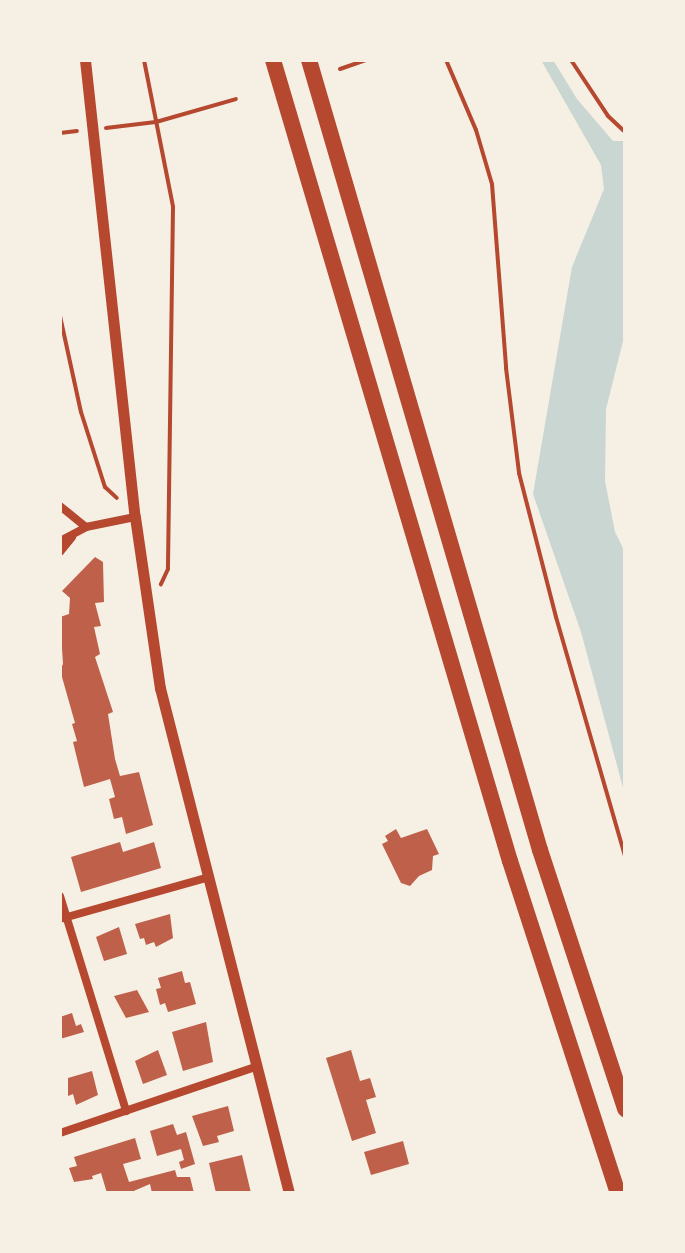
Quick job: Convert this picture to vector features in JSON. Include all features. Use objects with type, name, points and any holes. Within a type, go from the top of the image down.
[{"type":"highway","points":[[273,60],[510,861],[618,1193]]},
{"type":"highway","points":[[309,60],[540,850],[625,1109]]},
{"type":"street","points":[[85,60],[135,517],[160,688],[206,878],[289,1193]]},
{"type":"street","points":[[60,506],[86,527]]},
{"type":"street","points":[[60,541],[86,527],[135,517]]},
{"type":"street","points":[[60,552],[73,535]]},
{"type":"street","points":[[63,918],[206,878]]},
{"type":"street","points":[[60,896],[63,918],[126,1111]]},
{"type":"street","points":[[60,1133],[255,1067]]},
{"type":"path","points":[[144,60],[173,207],[168,569],[149,612]]},
{"type":"path","points":[[340,69],[366,60]]},
{"type":"path","points":[[446,60],[476,130],[492,184],[506,368],[519,473],[556,617],[625,856]]},
{"type":"path","points":[[571,60],[614,122],[625,132]]},
{"type":"path","points":[[156,122],[236,99]]},
{"type":"path","points":[[60,316],[81,412],[105,487],[135,517]]},
{"type":"shaded area","points":[[541,60],[553,60],[577,99],[613,141],[625,141],[625,333],[606,409],[605,481],[615,532],[625,552],[625,795],[581,632],[533,494],[572,267],[604,189],[601,165]]},
{"type":"building","points":[[95,557],[103,562],[104,602],[95,603],[101,626],[94,627],[100,654],[95,657],[113,712],[108,714],[115,759],[120,776],[139,772],[153,825],[126,834],[122,817],[114,819],[109,799],[115,797],[110,779],[84,787],[73,742],[77,741],[72,724],[75,723],[60,670],[63,664],[60,617],[69,614],[70,598],[62,591]]},
{"type":"building","points":[[396,829],[401,838],[427,829],[439,854],[433,856],[432,870],[419,876],[410,886],[401,883],[382,844],[388,841],[385,836]]},
{"type":"building","points":[[120,842],[123,852],[154,842],[161,868],[81,892],[71,857]]},
{"type":"building","points":[[170,914],[173,938],[156,947],[154,942],[146,945],[144,938],[140,939],[135,924]]},
{"type":"building","points":[[119,927],[127,954],[104,961],[96,937]]},
{"type":"building","points":[[182,971],[185,983],[190,982],[196,1004],[168,1012],[165,1003],[160,1005],[156,989],[161,988],[158,978]]},
{"type":"building","points":[[137,990],[149,1012],[126,1018],[114,996]]},
{"type":"building","points":[[72,1013],[76,1026],[81,1024],[84,1032],[60,1039],[60,1017]]},
{"type":"building","points":[[206,1022],[213,1062],[183,1071],[172,1032]]},
{"type":"building","points":[[158,1050],[167,1075],[143,1084],[135,1061]]},
{"type":"building","points":[[351,1050],[360,1081],[370,1078],[376,1097],[366,1100],[376,1133],[352,1141],[326,1058]]},
{"type":"building","points":[[92,1071],[98,1095],[76,1105],[73,1094],[68,1096],[68,1078]]},
{"type":"building","points":[[228,1106],[234,1131],[217,1136],[219,1142],[203,1146],[192,1116]]},
{"type":"building","points":[[173,1124],[177,1135],[186,1132],[195,1164],[181,1169],[179,1162],[184,1160],[181,1149],[157,1156],[150,1131]]},
{"type":"building","points":[[135,1138],[141,1159],[123,1164],[129,1182],[175,1170],[177,1177],[190,1177],[194,1193],[152,1193],[150,1184],[129,1193],[107,1193],[101,1173],[92,1176],[93,1179],[74,1182],[69,1168],[77,1166],[74,1157]]},
{"type":"building","points":[[403,1141],[409,1164],[371,1175],[364,1152]]},
{"type":"building","points":[[242,1155],[251,1193],[216,1193],[209,1163]]}]
